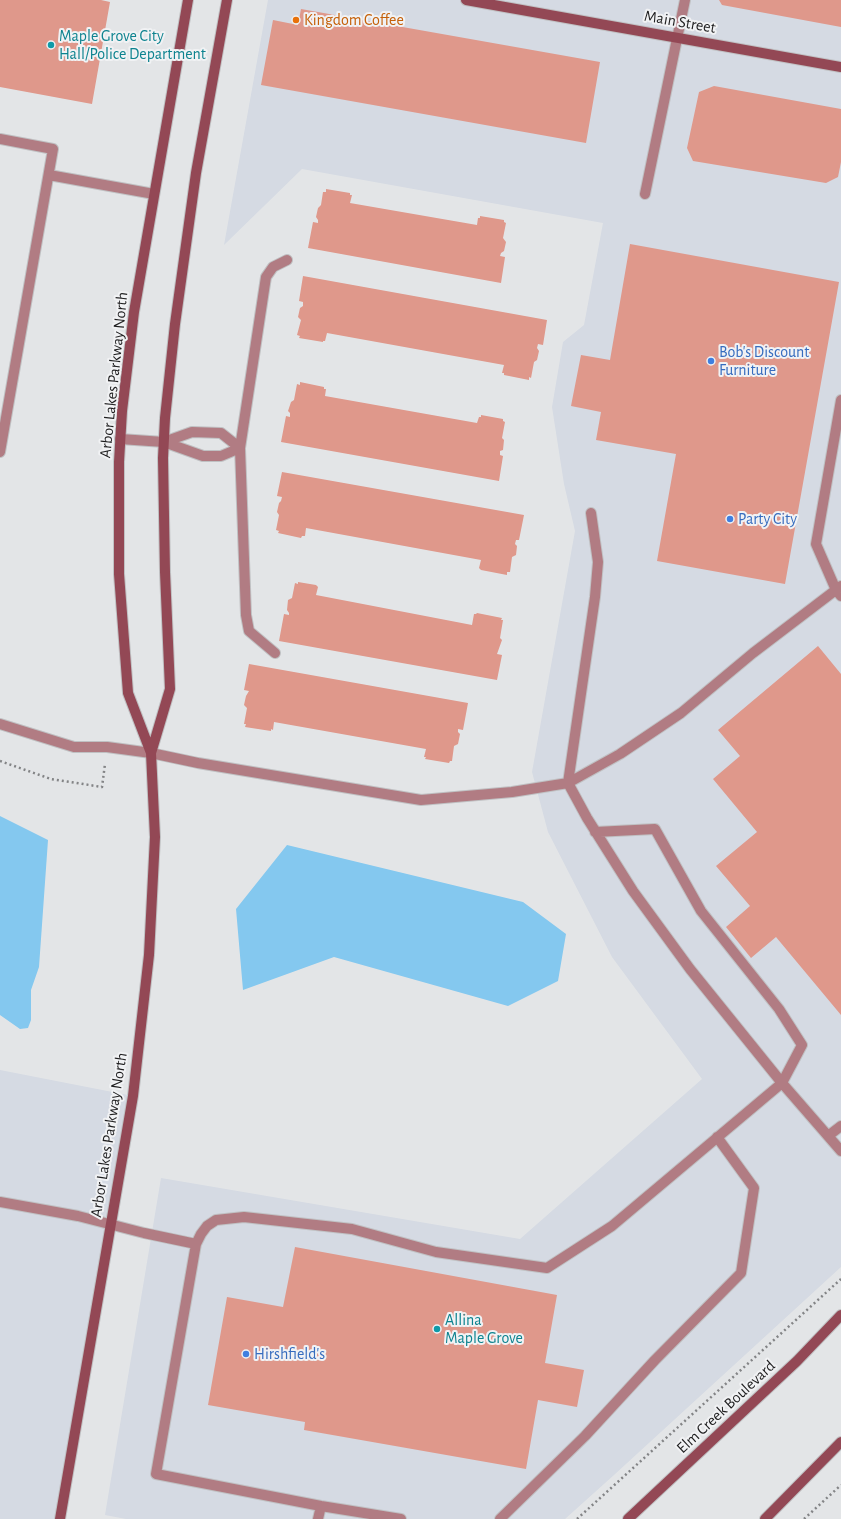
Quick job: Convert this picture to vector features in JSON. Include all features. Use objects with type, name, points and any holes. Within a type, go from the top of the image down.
[{"type":"street","name":"Arbor Lakes Parkway North","points":[[60,1519],[133,1096],[149,955],[155,837],[151,753],[128,693],[119,574],[120,439],[134,312],[188,0]]},
{"type":"street","name":"Arbor Lakes Parkway North","points":[[151,753],[170,689],[164,572],[164,442],[174,324],[196,173],[227,0]]},
{"type":"street","name":"Main Street","points":[[466,0],[841,67]]},
{"type":"street","name":"Elm Creek Boulevard","points":[[628,1519],[797,1361],[841,1315]]},
{"type":"street","points":[[765,1519],[841,1442]]},
{"type":"lane","points":[[645,194],[685,0]]},
{"type":"lane","points":[[0,139],[53,149],[0,452]]},
{"type":"lane","points":[[49,175],[154,194]]},
{"type":"lane","points":[[275,653],[249,631],[246,615],[240,448],[266,277],[273,267],[287,260]]},
{"type":"lane","points":[[0,724],[74,747],[107,747],[151,753],[198,763],[421,800],[512,792],[568,783],[620,754],[681,713],[753,653],[839,590],[816,544],[841,400]]},
{"type":"lane","points":[[164,442],[192,432],[221,433],[240,448]]},
{"type":"lane","points":[[120,439],[164,442],[202,456],[221,456],[240,448]]},
{"type":"lane","points":[[591,513],[598,562],[595,597],[568,783],[595,832],[633,891],[690,969],[782,1083],[841,1151]]},
{"type":"lane","points":[[401,1519],[321,1506],[156,1474],[196,1244],[207,1226],[216,1220],[244,1217],[352,1229],[436,1252],[547,1268],[612,1226],[782,1083],[802,1045],[779,1009],[701,911],[655,829],[595,832]]},
{"type":"lane","points":[[828,1136],[841,1126]]},
{"type":"lane","points":[[500,1519],[585,1436],[655,1360],[741,1273],[754,1188],[717,1137]]},
{"type":"lane","points":[[0,1202],[78,1216],[110,1223],[144,1233],[196,1244]]},
{"type":"lane","points":[[318,1519],[321,1506]]},
{"type":"path","points":[[0,761],[51,779],[102,787],[107,747]]},
{"type":"path","points":[[577,1519],[841,1278]]},
{"type":"path","points":[[804,1519],[841,1485]]},
{"type":"shaded area","points":[[268,0],[841,0],[841,1267],[565,1519],[126,1519],[105,1515],[161,1178],[520,1239],[702,1079],[612,957],[548,832],[532,772],[575,531],[564,484],[552,407],[563,342],[584,325],[603,223],[302,169],[224,245]]},
{"type":"shaded area","points":[[0,1070],[133,1096],[60,1519],[0,1519]]},
{"type":"water","points":[[0,816],[48,840],[39,967],[31,990],[31,1020],[28,1028],[20,1029],[0,1015]]},
{"type":"water","points":[[287,845],[523,902],[566,934],[558,981],[508,1006],[334,957],[243,990],[236,909]]},
{"type":"building","name":"Maple Grove City Hall/Police Department","points":[[0,0],[101,0],[110,2],[92,104],[0,87]]},
{"type":"building","points":[[719,0],[841,0],[841,27],[722,5]]},
{"type":"building","points":[[301,9],[600,62],[586,143],[261,85],[273,20],[298,25]]},
{"type":"building","points":[[714,86],[841,109],[841,162],[838,177],[826,183],[693,161],[687,148],[699,92]]},
{"type":"building","points":[[326,189],[350,193],[350,195],[352,195],[350,203],[477,225],[478,218],[480,218],[480,216],[504,220],[506,223],[503,238],[506,242],[504,251],[500,256],[505,257],[501,283],[308,248],[313,222],[318,223],[316,217],[318,208],[321,205],[323,192],[326,192]]},
{"type":"building","points":[[630,244],[839,282],[785,584],[657,561],[676,454],[596,440],[601,412],[571,406],[581,355],[610,360]]},
{"type":"building","points":[[303,276],[547,320],[543,345],[538,344],[537,348],[539,351],[537,360],[534,362],[531,378],[529,377],[529,380],[504,375],[504,373],[502,373],[504,365],[327,333],[325,341],[323,342],[299,338],[300,336],[297,335],[301,320],[298,317],[300,308],[303,306],[303,302],[299,301]]},
{"type":"building","points":[[300,382],[324,387],[324,389],[326,389],[325,396],[477,423],[481,415],[503,419],[505,422],[502,438],[504,440],[503,450],[500,451],[500,455],[503,456],[499,481],[281,442],[286,416],[290,417],[290,413],[288,411],[291,402],[294,400],[297,384],[300,385]]},
{"type":"building","points":[[282,472],[524,515],[519,540],[516,540],[515,544],[517,546],[516,555],[512,557],[510,572],[507,572],[507,575],[481,570],[479,568],[481,560],[306,528],[305,536],[302,536],[301,538],[278,533],[279,531],[276,530],[279,515],[277,512],[282,497],[277,496]]},
{"type":"building","points":[[298,582],[316,585],[318,587],[316,595],[472,625],[474,614],[477,613],[502,618],[500,638],[502,640],[497,654],[502,655],[497,680],[279,641],[284,614],[289,615],[287,610],[288,600],[292,598],[295,583],[298,584]]},
{"type":"building","points":[[818,646],[841,674],[841,1015],[776,937],[751,958],[726,927],[750,906],[716,866],[757,832],[713,779],[740,756],[718,730]]},
{"type":"building","points":[[249,664],[468,703],[463,730],[458,729],[460,734],[458,744],[454,746],[452,761],[449,763],[425,759],[426,749],[274,722],[273,730],[271,729],[271,731],[245,727],[246,724],[244,724],[247,708],[244,705],[249,691],[244,690]]},
{"type":"building","name":"Allina Maple Grove","points":[[295,1247],[557,1295],[545,1363],[584,1370],[577,1407],[538,1400],[526,1469],[304,1430],[305,1422],[208,1405],[227,1297],[283,1307]]},
{"type":"place","name":"Kingdom Coffee","points":[[296,20]]},
{"type":"place","name":"Maple Grove City Hall/Police Department","points":[[51,45]]},
{"type":"place","name":"Bob's Discount Furniture","points":[[711,361]]},
{"type":"place","name":"Party City","points":[[730,519]]},
{"type":"place","name":"Allina Maple Grove","points":[[437,1329]]},
{"type":"place","name":"Hirshfield's","points":[[246,1354]]}]
